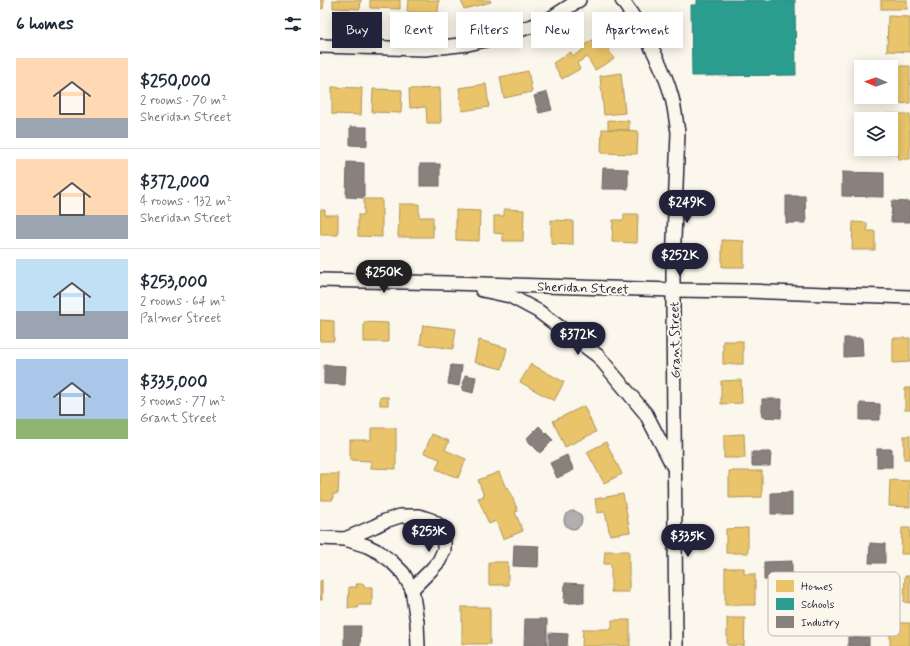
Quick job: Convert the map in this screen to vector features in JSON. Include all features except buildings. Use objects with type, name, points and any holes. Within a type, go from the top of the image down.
[{"type":"street","points":[[320,46],[425,49],[468,44],[491,39],[545,22],[579,0]]},
{"type":"street","name":"Grant Street","points":[[622,0],[638,22],[661,66],[675,112],[678,132],[673,290],[676,646]]},
{"type":"street","name":"Sheridan Street","points":[[320,280],[746,291],[910,297]]},
{"type":"street","name":"Sheridan Street","points":[[449,283],[510,296],[538,311],[598,356],[646,414],[675,470]]},
{"type":"street","points":[[345,539],[400,516],[418,516],[431,520],[440,526],[444,539],[444,550],[440,560],[412,589]]},
{"type":"street","points":[[320,538],[345,539],[367,546],[379,552],[392,562],[403,574],[412,589],[417,622],[418,646]]},
{"type":"shaded area","points":[[569,511],[577,511],[582,516],[580,527],[577,529],[569,529],[564,524],[564,516]]}]
